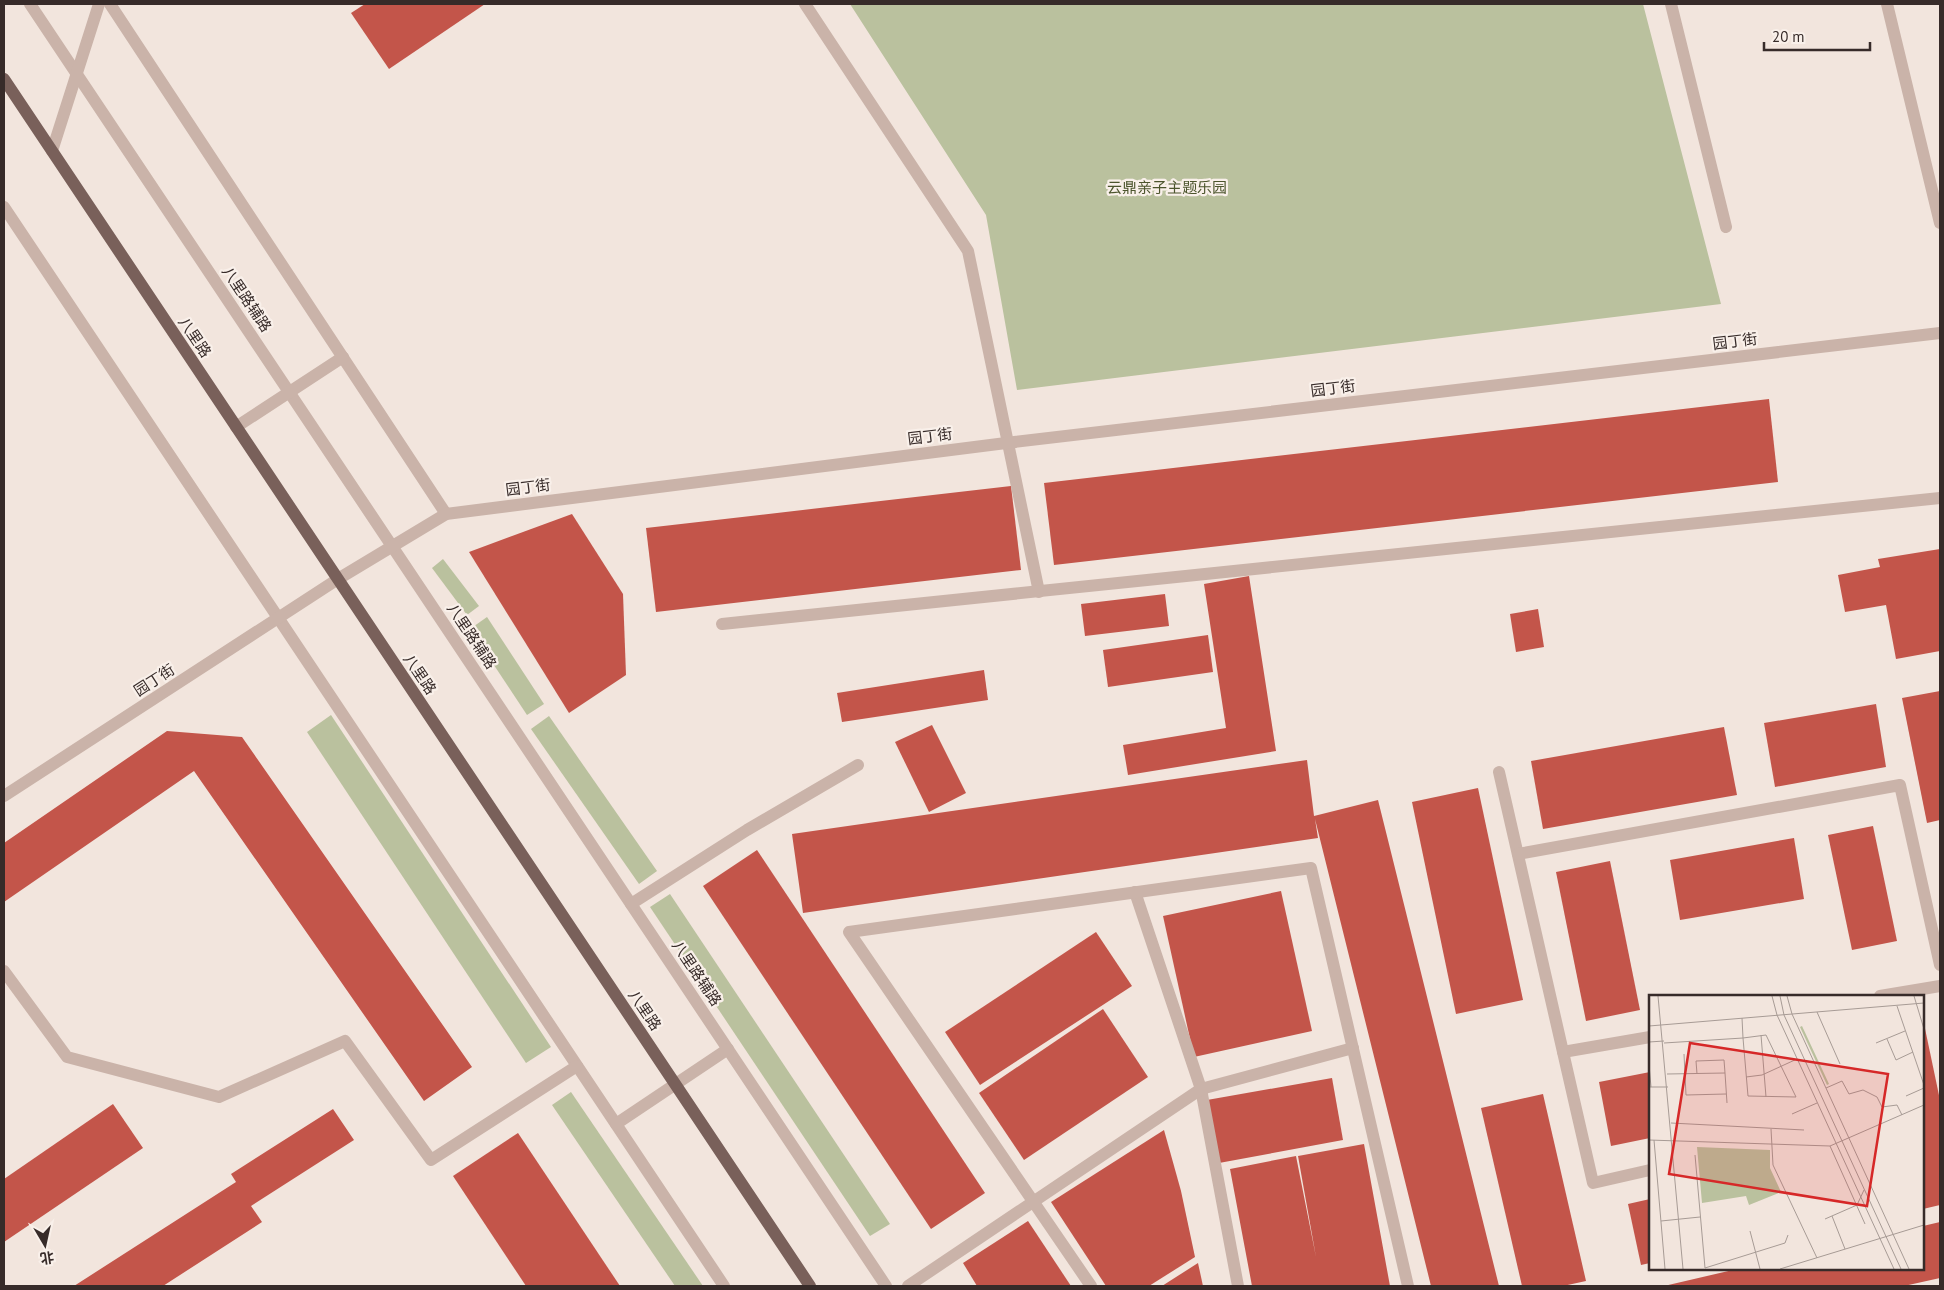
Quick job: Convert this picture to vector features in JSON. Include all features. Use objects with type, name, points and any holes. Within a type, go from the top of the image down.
[{"type":"main road","name":"八里路","points":[[4,79],[810,1286]]},
{"type":"street","name":"八里路辅路","points":[[30,4],[886,1286]]},
{"type":"street","points":[[52,151],[99,4]]},
{"type":"street","points":[[110,4],[446,514]]},
{"type":"street","points":[[805,4],[968,251],[1006,443],[1039,592]]},
{"type":"street","points":[[1671,4],[1726,227]]},
{"type":"street","points":[[1887,4],[1940,223]]},
{"type":"street","points":[[4,207],[724,1286]]},
{"type":"street","name":"园丁街","points":[[4,796],[338,580],[446,514],[1006,443],[1940,333]]},
{"type":"street","points":[[236,427],[343,357]]},
{"type":"street","points":[[722,624],[1940,498]]},
{"type":"street","points":[[631,904],[748,830],[858,765]]},
{"type":"street","points":[[1499,772],[1593,1183],[1649,1170]]},
{"type":"street","points":[[1518,854],[1900,786],[1940,965]]},
{"type":"street","points":[[1091,1286],[849,932],[1310,868],[1408,1286]]},
{"type":"street","points":[[1135,892],[1201,1089],[1238,1286]]},
{"type":"street","points":[[4,971],[67,1057],[219,1097],[345,1041],[431,1160],[577,1066]]},
{"type":"street","points":[[1886,995],[1940,986]]},
{"type":"street","points":[[1563,1052],[1649,1037]]},
{"type":"street","points":[[908,1286],[1201,1089],[1353,1048]]},
{"type":"street","points":[[616,1124],[728,1049]]},
{"type":"green space","name":"云鼎亲子主题乐园","points":[[850,4],[1643,4],[1721,304],[1017,390],[986,215]]},
{"type":"green space","points":[[443,559],[479,606],[467,615],[432,568]]},
{"type":"green space","points":[[487,617],[544,704],[527,715],[470,629]]},
{"type":"green space","points":[[331,715],[551,1047],[526,1063],[307,732]]},
{"type":"green space","points":[[549,716],[657,871],[639,884],[531,729]]},
{"type":"green space","points":[[670,894],[890,1224],[870,1236],[650,907]]},
{"type":"green space","points":[[571,1092],[703,1286],[675,1286],[552,1105]]},
{"type":"building","points":[[365,4],[485,4],[389,69],[351,13]]},
{"type":"building","points":[[1769,399],[1778,482],[1054,565],[1044,483]]},
{"type":"building","points":[[1011,486],[1021,570],[656,612],[646,528]]},
{"type":"building","points":[[572,514],[623,594],[626,675],[569,713],[469,552]]},
{"type":"building","points":[[1940,549],[1940,651],[1896,659],[1886,605],[1845,612],[1838,575],[1880,567],[1878,559]]},
{"type":"building","points":[[1249,576],[1276,751],[1128,775],[1123,745],[1226,728],[1204,584]]},
{"type":"building","points":[[1165,594],[1169,626],[1085,636],[1081,604]]},
{"type":"building","points":[[1538,609],[1544,647],[1516,652],[1510,614]]},
{"type":"building","points":[[1208,635],[1213,672],[1108,687],[1103,650]]},
{"type":"building","points":[[984,670],[988,700],[842,722],[837,693]]},
{"type":"building","points":[[1940,691],[1940,820],[1927,823],[1902,698]]},
{"type":"building","points":[[1876,704],[1886,767],[1775,787],[1764,723]]},
{"type":"building","points":[[932,725],[966,793],[929,812],[895,742]]},
{"type":"building","points":[[1724,727],[1737,795],[1543,829],[1531,761]]},
{"type":"building","points":[[167,731],[242,737],[472,1067],[424,1101],[194,771],[4,902],[4,843]]},
{"type":"building","points":[[1307,760],[1314,816],[1378,800],[1499,1286],[1431,1286],[1315,819],[1318,838],[803,913],[792,834]]},
{"type":"building","points":[[1478,788],[1523,1000],[1456,1014],[1412,802]]},
{"type":"building","points":[[1873,826],[1897,941],[1852,950],[1828,835]]},
{"type":"building","points":[[1794,838],[1804,899],[1680,920],[1670,860]]},
{"type":"building","points":[[757,850],[985,1193],[931,1229],[703,886]]},
{"type":"building","points":[[1610,861],[1640,1010],[1586,1021],[1556,872]]},
{"type":"building","points":[[1281,891],[1312,1031],[1194,1057],[1163,916]]},
{"type":"building","points":[[1096,932],[1132,986],[980,1085],[945,1032]]},
{"type":"building","points":[[1103,1009],[1148,1077],[1024,1160],[979,1093]]},
{"type":"building","points":[[1924,1024],[1940,1100],[1940,1205],[1924,1209]]},
{"type":"building","points":[[1649,1072],[1649,1138],[1611,1146],[1599,1082]]},
{"type":"building","points":[[1332,1078],[1343,1140],[1219,1163],[1207,1100]]},
{"type":"building","points":[[1543,1094],[1586,1281],[1563,1286],[1522,1286],[1481,1108]]},
{"type":"building","points":[[113,1104],[143,1148],[4,1242],[4,1179]]},
{"type":"building","points":[[333,1109],[354,1140],[251,1206],[262,1222],[163,1286],[74,1286],[236,1182],[231,1174]]},
{"type":"building","points":[[1164,1130],[1181,1191],[1195,1257],[1149,1286],[1106,1286],[1051,1202]]},
{"type":"building","points":[[518,1133],[620,1286],[526,1286],[453,1176]]},
{"type":"building","points":[[1364,1144],[1390,1286],[1252,1286],[1230,1169],[1296,1156],[1316,1257],[1298,1156]]},
{"type":"building","points":[[1649,1199],[1649,1263],[1641,1265],[1628,1204]]},
{"type":"building","points":[[1028,1221],[1071,1286],[977,1286],[963,1263]]},
{"type":"building","points":[[1940,1222],[1940,1278],[1904,1286],[1664,1286],[1733,1270],[1924,1270],[1924,1226]]},
{"type":"building","points":[[1198,1263],[1203,1286],[1162,1286]]}]
